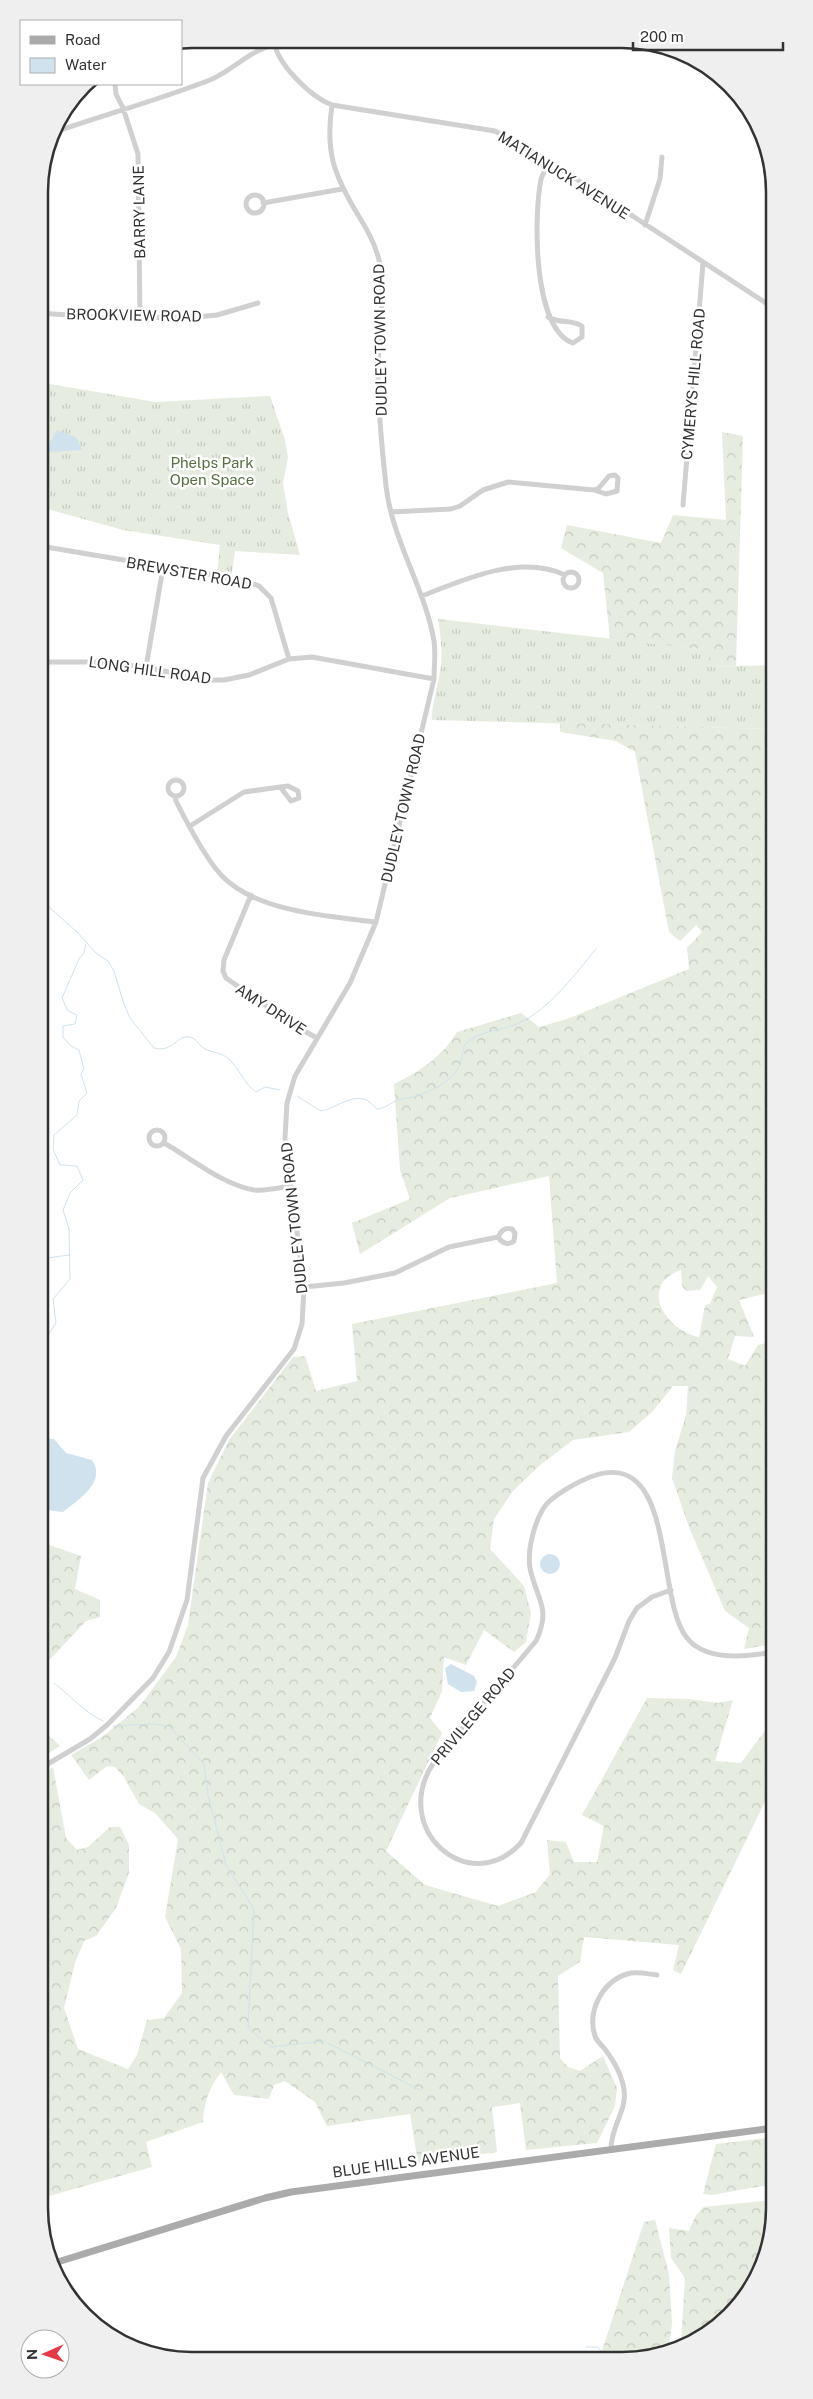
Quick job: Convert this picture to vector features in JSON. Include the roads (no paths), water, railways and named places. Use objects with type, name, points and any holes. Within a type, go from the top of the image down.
[{"type":"main road","name":"BLUE HILLS AVENUE","points":[[58,2262],[254,2201],[291,2192],[765,2129]]},
{"type":"street","points":[[61,130],[210,80],[236,66],[262,48]]},
{"type":"street","name":"MATIANUCK AVENUE","points":[[277,48],[286,65],[311,94],[332,105],[495,131],[550,162],[766,303]]},
{"type":"street","name":"BARRY LANE","points":[[115,85],[116,94],[135,140],[138,161],[140,317]]},
{"type":"street","name":"DUDLEY TOWN ROAD","points":[[48,1764],[90,1739],[107,1726],[153,1678],[169,1652],[187,1600],[203,1478],[226,1436],[294,1349],[302,1324],[304,1287],[285,1138],[287,1102],[295,1076],[350,983],[376,922],[434,679],[435,643],[422,596],[392,512],[386,487],[378,375],[381,271],[372,239],[342,189],[330,154],[329,128],[332,105]]},
{"type":"street","points":[[645,225],[660,179],[662,156]]},
{"type":"street","points":[[548,317],[559,322],[576,322],[582,326],[582,337],[573,343],[568,341],[557,332],[548,317],[536,254],[542,178],[550,162]]},
{"type":"street","points":[[263,203],[342,189]]},
{"type":"street","name":"CYMERYS HILL ROAD","points":[[683,505],[703,263]]},
{"type":"street","name":"BROOKVIEW ROAD","points":[[48,314],[110,318],[217,315],[258,303]]},
{"type":"street","points":[[392,512],[451,509],[460,506],[483,490],[508,482],[594,490],[606,494],[618,491],[619,482],[615,476],[609,476],[598,489],[594,490]]},
{"type":"street","name":"BREWSTER ROAD","points":[[48,547],[242,580],[260,586],[270,598],[289,659]]},
{"type":"street","points":[[146,667],[163,568]]},
{"type":"street","points":[[422,596],[470,578],[495,572],[527,568],[552,569],[565,575]]},
{"type":"street","name":"LONG HILL ROAD","points":[[48,662],[90,661],[146,667],[204,680],[224,680],[249,675],[289,659],[312,657],[339,660],[434,679]]},
{"type":"street","points":[[190,826],[244,792],[282,788]]},
{"type":"street","points":[[175,796],[176,802],[190,826],[220,874],[229,883],[251,895],[295,912],[376,922]]},
{"type":"street","name":"AMY DRIVE","points":[[251,895],[224,960],[223,971],[232,984],[317,1038]]},
{"type":"street","points":[[164,1143],[221,1178],[238,1185],[256,1190],[290,1186]]},
{"type":"street","points":[[304,1287],[344,1283],[396,1272],[449,1247],[498,1237]]},
{"type":"street","name":"PRIVILEGE ROAD","points":[[671,1590],[652,1597],[637,1608],[629,1621],[615,1658],[521,1843],[501,1858],[480,1862],[462,1860],[441,1850],[423,1823],[420,1803],[421,1790],[434,1762],[530,1648],[540,1633],[542,1605],[529,1562],[538,1518],[548,1502],[584,1479],[601,1474],[617,1474],[635,1480],[645,1489],[651,1502],[681,1630],[687,1639],[698,1648],[721,1655],[765,1653]]},
{"type":"street","points":[[611,2149],[611,2135],[622,2111],[624,2092],[618,2070],[596,2038],[594,2010],[599,1996],[615,1980],[628,1974],[658,1975]]},
{"type":"water","points":[[57,430],[77,438],[82,450],[49,452],[48,447]]},
{"type":"water","points":[[48,1438],[54,1439],[66,1453],[92,1460],[96,1468],[96,1476],[89,1490],[63,1512],[48,1510]]},
{"type":"water","points":[[546,1554],[554,1554],[560,1560],[560,1568],[554,1574],[546,1574],[540,1568],[540,1560]]},
{"type":"water","points":[[451,1664],[474,1676],[477,1682],[474,1691],[461,1692],[448,1684],[445,1668]]},
{"type":"waterway","points":[[48,906],[77,932],[96,953],[108,961],[114,971],[130,1018],[154,1048],[166,1048],[185,1037],[189,1037],[196,1040],[205,1049],[229,1059],[256,1092],[265,1087],[280,1090]]},
{"type":"waterway","points":[[48,1335],[56,1323],[53,1299],[70,1279],[69,1229],[63,1210],[70,1193],[83,1180],[77,1166],[60,1165],[53,1149],[54,1135],[77,1115],[79,1101],[87,1093],[81,1074],[84,1069],[79,1050],[71,1046],[63,1037],[63,1026],[75,1024],[77,1015],[68,1011],[62,998],[79,959],[84,953],[86,944]]},
{"type":"waterway","points":[[297,1096],[321,1111],[356,1098],[368,1101],[377,1109],[434,1089],[455,1073],[460,1064],[465,1044],[482,1034],[524,1021],[536,1013],[569,982],[596,949]]},
{"type":"waterway","points":[[48,1258],[69,1255]]},
{"type":"waterway","points":[[54,1683],[103,1721]]},
{"type":"waterway","points":[[113,1726],[154,1724],[169,1726],[204,1764],[208,1795],[226,1865],[254,1909],[248,2028],[271,2047],[324,2041],[420,2090]]},
{"type":"waterway","points":[[586,2347],[597,2347],[603,2352]]},
{"type":"park label","name":"Phelps Park Open Space","points":[[212,470]]}]
